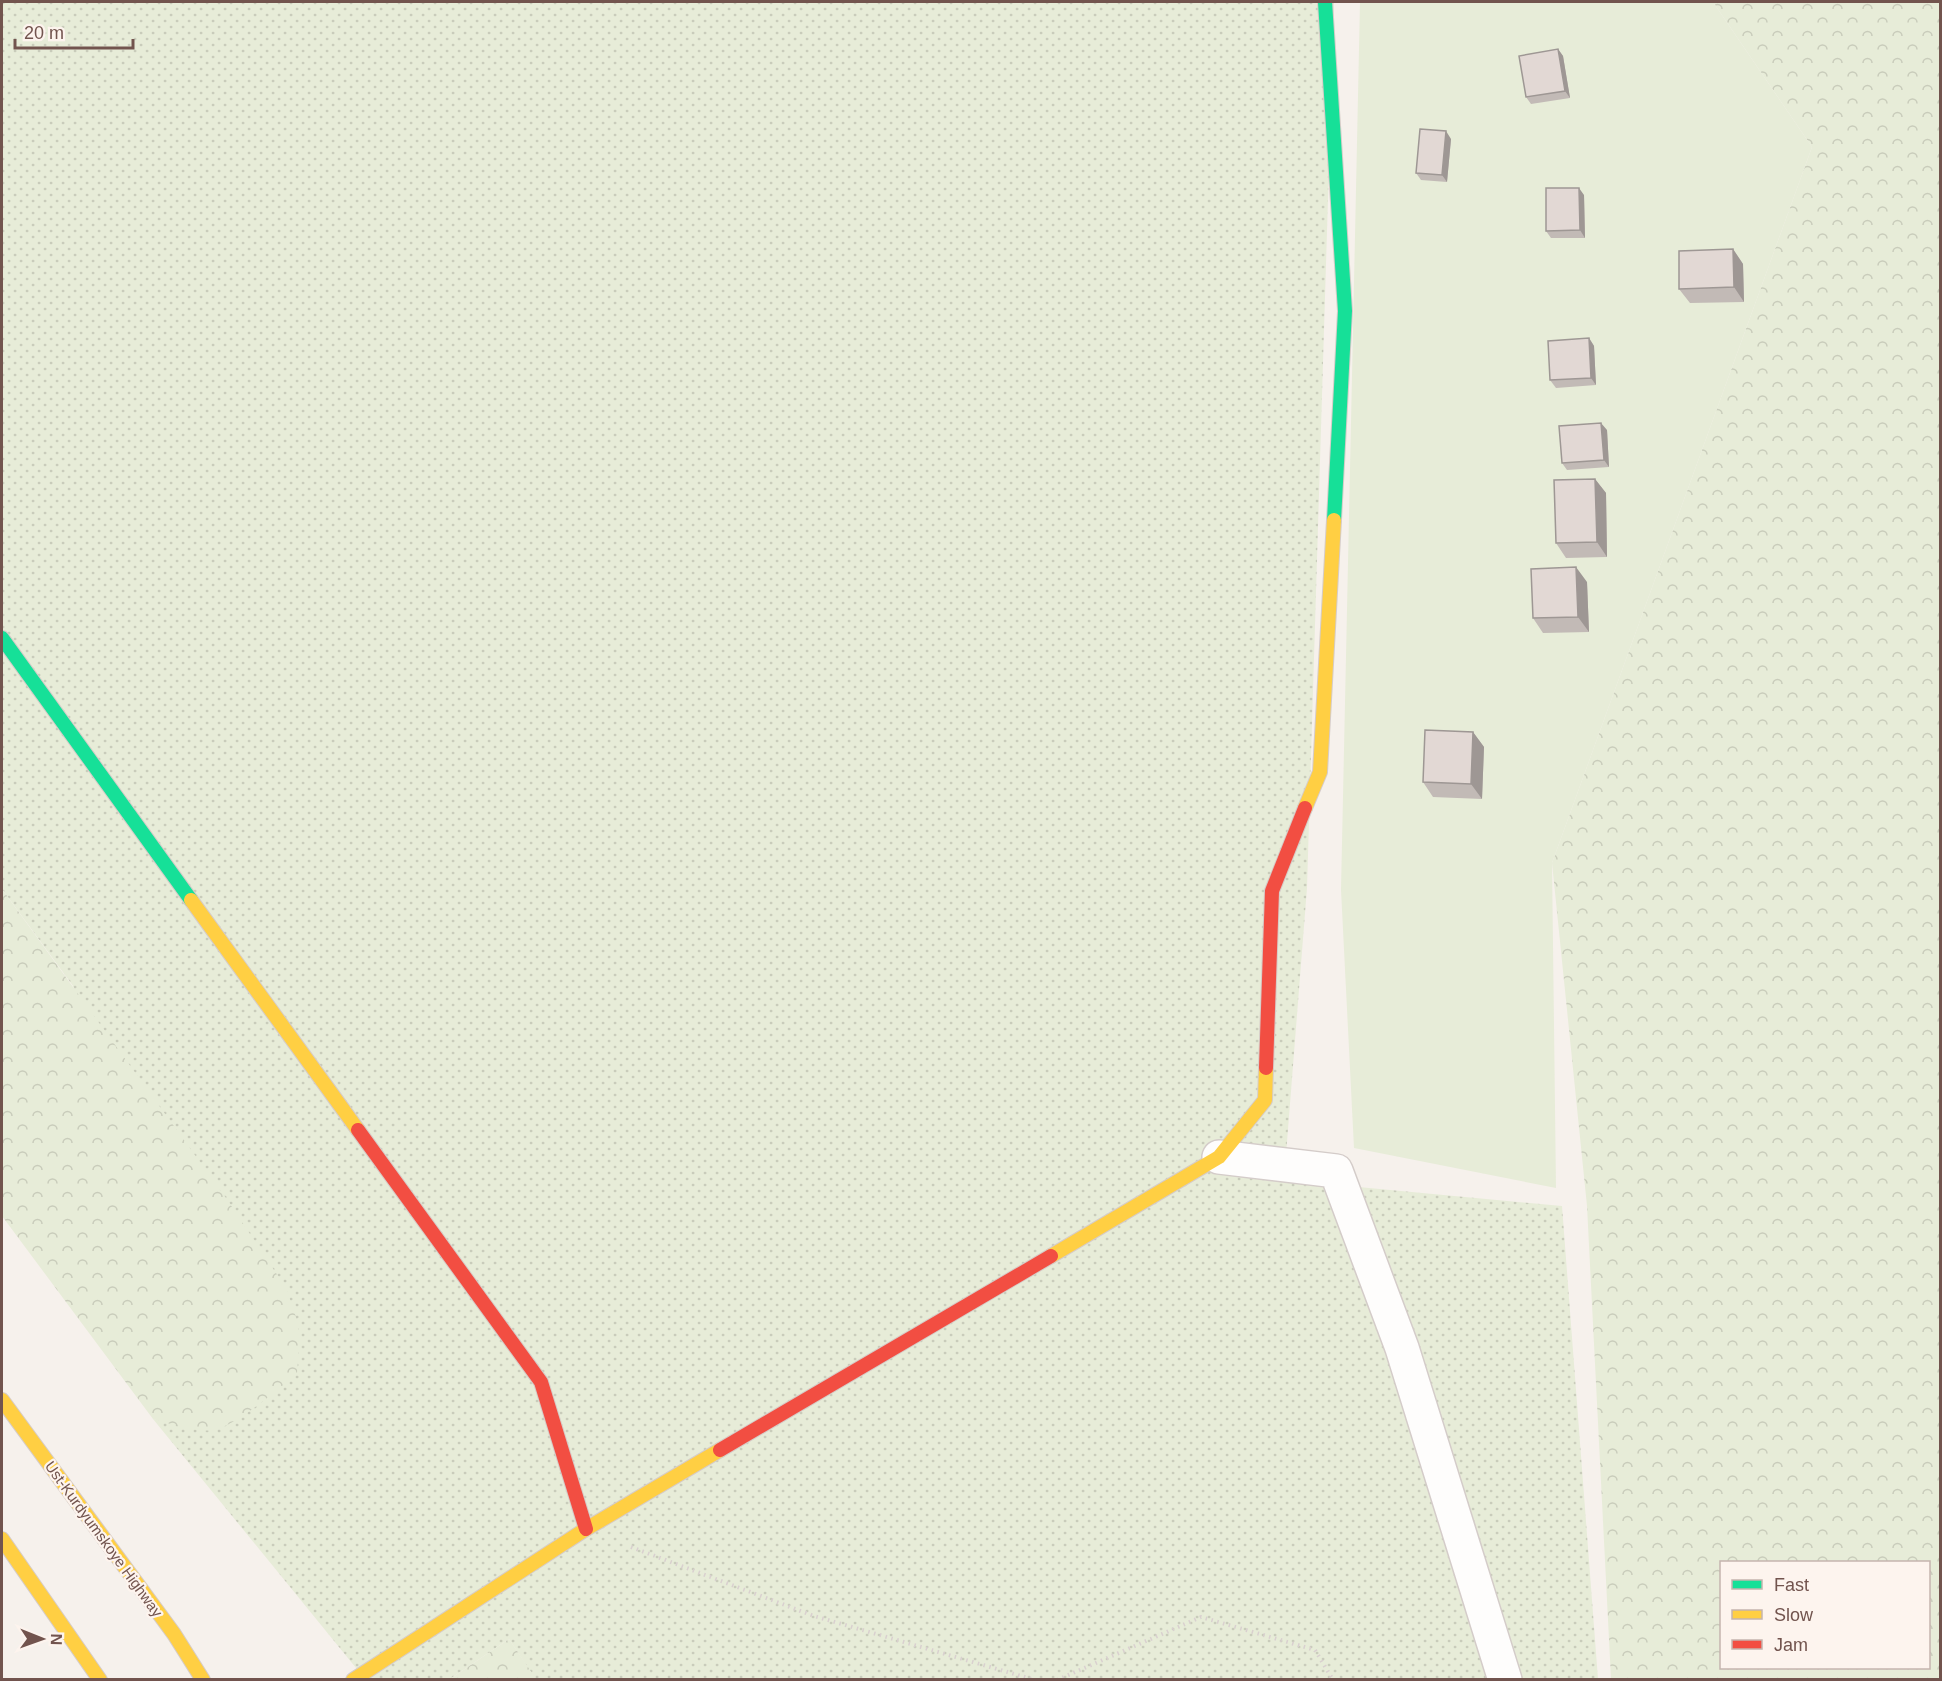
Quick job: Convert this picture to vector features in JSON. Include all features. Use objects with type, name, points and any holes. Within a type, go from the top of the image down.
[{"type":"street","points":[[352,1680],[586,1530],[1219,1157],[1265,1100],[1272,891],[1320,772],[1345,311],[1325,2]]},
{"type":"street","points":[[2,638],[541,1382],[586,1530]]},
{"type":"street","points":[[1219,1157],[1336,1171],[1402,1348],[1505,1680]]},
{"type":"street","name":"Ust-Kurdyumskoye Highway","points":[[2,1400],[174,1634],[203,1680]]},
{"type":"street","points":[[2,1539],[100,1680]]},
{"type":"path","points":[[586,1530],[814,1616],[1035,1680]]},
{"type":"path","points":[[1057,1680],[1201,1617],[1315,1650],[1334,1680]]},
{"type":"green space","points":[[2,2],[1334,2],[1307,888],[1284,1180],[1562,1206],[1598,1679],[536,1680],[509,1639],[450,1679],[365,1679],[153,1419],[213,1430],[73,986],[2,889]]},
{"type":"green space","points":[[1360,2],[1713,2],[1812,147],[1552,863],[1556,1188],[1354,1148],[1341,890]]},
{"type":"green space","points":[[1713,2],[1940,2],[1940,1679],[1611,1679],[1587,1206],[1552,863],[1812,147]]},
{"type":"green space","points":[[2,889],[226,1198],[286,1288],[298,1323],[297,1374],[257,1406],[224,1426],[208,1431],[153,1419],[2,1216]]},
{"type":"green space","points":[[509,1639],[536,1679],[450,1679]]},
{"type":"building","points":[[1558,49],[1565,91],[1526,97],[1519,56]]},
{"type":"building","points":[[1420,129],[1446,131],[1442,175],[1416,173]]},
{"type":"building","points":[[1546,188],[1579,188],[1580,230],[1546,231]]},
{"type":"building","points":[[1733,249],[1734,287],[1679,289],[1679,251]]},
{"type":"building","points":[[1589,338],[1591,378],[1550,380],[1548,341]]},
{"type":"building","points":[[1601,423],[1604,460],[1562,463],[1559,426]]},
{"type":"building","points":[[1595,479],[1597,542],[1556,543],[1554,480]]},
{"type":"building","points":[[1576,567],[1578,617],[1533,618],[1531,569]]},
{"type":"building","points":[[1425,730],[1473,732],[1471,784],[1423,782]]},
{"type":"traffic: fast","points":[[1325,2],[1345,311],[1334,520]]},
{"type":"traffic: fast","points":[[2,638],[191,900]]},
{"type":"traffic: slow","points":[[1305,808],[1320,772],[1334,520]]},
{"type":"traffic: slow","points":[[191,900],[358,1130]]},
{"type":"traffic: slow","points":[[1051,1256],[1219,1157],[1265,1100],[1266,1068]]},
{"type":"traffic: slow","points":[[2,1400],[174,1634],[203,1680]]},
{"type":"traffic: slow","points":[[353,1680],[586,1529],[720,1450]]},
{"type":"traffic: slow","points":[[2,1539],[100,1680]]},
{"type":"traffic: jam","points":[[1266,1068],[1272,891],[1305,808]]},
{"type":"traffic: jam","points":[[358,1130],[541,1382],[586,1529]]},
{"type":"traffic: jam","points":[[720,1450],[1051,1256]]}]
